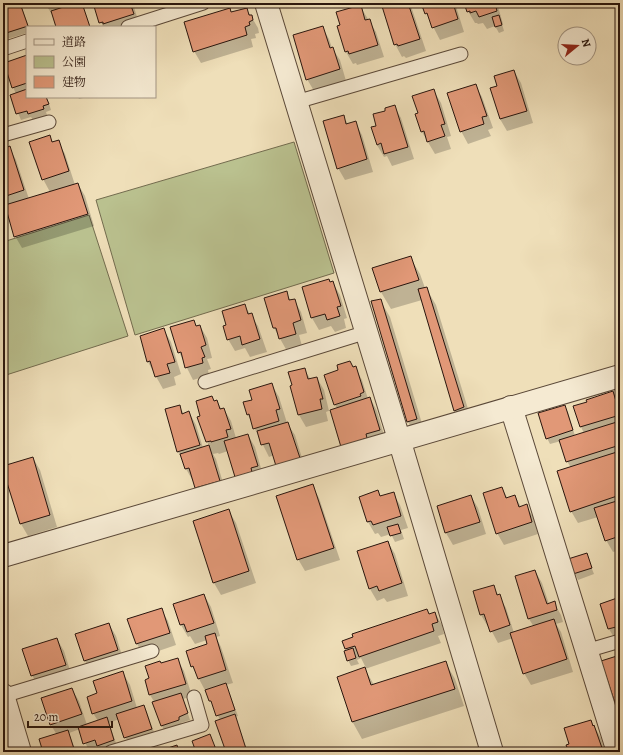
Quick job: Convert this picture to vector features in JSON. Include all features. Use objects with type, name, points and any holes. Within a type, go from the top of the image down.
[{"type":"street","points":[[266,3],[399,439],[492,752]]},
{"type":"street","points":[[3,556],[399,439],[620,376]]},
{"type":"street","points":[[510,407],[618,752]]},
{"type":"street","points":[[3,696],[20,752]]},
{"type":"lane","points":[[131,26],[203,3]]},
{"type":"lane","points":[[3,49],[26,41]]},
{"type":"lane","points":[[296,102],[461,54]]},
{"type":"lane","points":[[3,135],[49,122]]},
{"type":"lane","points":[[204,382],[366,332]]},
{"type":"lane","points":[[586,651],[620,641]]},
{"type":"lane","points":[[3,696],[152,651]]},
{"type":"lane","points":[[111,752],[202,725],[194,697]]},
{"type":"green space","points":[[294,142],[334,273],[135,335],[96,200]]},
{"type":"green space","points":[[89,215],[128,336],[3,376],[3,242]]},
{"type":"building","points":[[12,3],[20,3],[28,26],[3,34],[3,6]]},
{"type":"building","points":[[76,3],[82,3],[90,26],[56,26],[51,11]]},
{"type":"building","points":[[93,3],[130,3],[134,14],[103,24],[103,22],[99,23]]},
{"type":"building","points":[[381,3],[408,3],[420,39],[398,46],[397,44],[394,45]]},
{"type":"building","points":[[421,3],[453,3],[458,19],[432,28],[427,13],[425,14]]},
{"type":"building","points":[[464,3],[495,3],[497,11],[479,17],[476,11],[470,13],[470,11],[467,12]]},
{"type":"building","points":[[361,5],[365,20],[370,19],[378,45],[349,54],[348,51],[345,52],[337,26],[340,25],[336,12]]},
{"type":"building","points":[[230,8],[231,12],[247,8],[249,15],[252,15],[253,20],[249,22],[250,25],[245,27],[247,35],[193,52],[184,22]]},
{"type":"building","points":[[499,15],[502,25],[495,27],[492,17]]},
{"type":"building","points":[[323,26],[330,48],[333,47],[340,69],[306,80],[293,35]]},
{"type":"building","points":[[26,55],[26,83],[12,88],[4,63]]},
{"type":"building","points":[[514,70],[527,111],[500,119],[490,88],[497,86],[494,76]]},
{"type":"building","points":[[476,84],[487,116],[482,117],[484,124],[460,132],[447,93]]},
{"type":"building","points":[[26,89],[26,98],[46,98],[49,104],[43,106],[44,109],[28,114],[27,111],[16,114],[10,95]]},
{"type":"building","points":[[434,89],[445,124],[441,125],[445,136],[427,142],[424,131],[421,132],[415,114],[418,113],[412,96]]},
{"type":"building","points":[[395,105],[408,147],[384,154],[381,143],[377,145],[371,127],[376,126],[373,114],[385,111],[385,108]]},
{"type":"building","points":[[344,115],[346,124],[356,121],[367,159],[337,169],[323,121]]},
{"type":"building","points":[[50,135],[52,142],[59,140],[69,171],[42,180],[29,142]]},
{"type":"building","points":[[10,146],[24,190],[3,197],[3,149]]},
{"type":"building","points":[[78,183],[88,214],[14,237],[5,205]]},
{"type":"building","points":[[411,256],[419,280],[380,292],[372,268]]},
{"type":"building","points":[[329,279],[330,282],[333,281],[341,306],[337,307],[340,316],[327,320],[325,314],[311,318],[302,287]]},
{"type":"building","points":[[427,287],[464,407],[454,411],[418,289]]},
{"type":"building","points":[[287,291],[289,300],[295,299],[301,320],[293,323],[296,334],[279,339],[276,328],[273,328],[264,298]]},
{"type":"building","points":[[381,299],[417,419],[407,422],[371,301]]},
{"type":"building","points":[[245,304],[248,314],[252,313],[260,339],[242,345],[240,336],[227,340],[223,326],[226,325],[222,311]]},
{"type":"building","points":[[194,320],[196,326],[200,325],[206,345],[201,347],[205,357],[202,358],[203,363],[185,368],[181,352],[178,353],[170,327]]},
{"type":"building","points":[[164,328],[175,362],[167,364],[170,373],[155,377],[150,361],[147,362],[140,336]]},
{"type":"building","points":[[350,361],[353,367],[356,366],[364,392],[360,394],[361,396],[334,405],[324,375],[338,370],[337,365]]},
{"type":"building","points":[[305,368],[308,379],[317,377],[323,399],[320,399],[322,409],[298,415],[290,386],[292,385],[288,372]]},
{"type":"building","points":[[272,383],[280,409],[276,410],[279,421],[253,429],[249,414],[247,415],[243,402],[252,400],[249,390]]},
{"type":"building","points":[[613,391],[620,415],[580,427],[573,406]]},
{"type":"building","points":[[212,396],[214,401],[217,400],[220,409],[224,408],[231,429],[226,430],[228,437],[206,442],[197,417],[200,416],[196,401]]},
{"type":"building","points":[[370,397],[380,430],[366,434],[367,438],[341,447],[330,410]]},
{"type":"building","points":[[180,405],[182,414],[189,411],[200,445],[177,452],[165,409]]},
{"type":"building","points":[[565,405],[573,430],[546,439],[538,413]]},
{"type":"building","points":[[620,421],[620,445],[566,462],[559,440]]},
{"type":"building","points":[[288,422],[300,458],[276,466],[269,443],[261,445],[257,431]]},
{"type":"building","points":[[248,434],[258,466],[251,468],[252,472],[235,477],[224,441]]},
{"type":"building","points":[[209,445],[220,481],[195,488],[189,468],[185,469],[180,454]]},
{"type":"building","points":[[620,451],[620,495],[570,512],[557,471]]},
{"type":"building","points":[[33,457],[50,515],[20,524],[3,466]]},
{"type":"building","points":[[313,484],[334,548],[297,560],[276,496]]},
{"type":"building","points":[[502,487],[506,498],[515,495],[519,507],[527,504],[532,522],[496,534],[483,493]]},
{"type":"building","points":[[378,490],[380,496],[394,492],[401,516],[373,525],[371,521],[367,522],[359,497]]},
{"type":"building","points":[[471,495],[480,522],[445,533],[437,506]]},
{"type":"building","points":[[620,500],[620,536],[605,541],[594,508]]},
{"type":"building","points":[[229,509],[249,571],[213,583],[193,521]]},
{"type":"building","points":[[398,524],[401,533],[390,536],[387,527]]},
{"type":"building","points":[[388,541],[402,583],[379,591],[377,586],[369,589],[357,551]]},
{"type":"building","points":[[587,553],[592,568],[573,574],[568,559]]},
{"type":"building","points":[[535,570],[547,604],[555,601],[557,610],[528,619],[515,576]]},
{"type":"building","points":[[494,585],[497,595],[500,594],[510,625],[490,632],[484,614],[480,615],[473,591]]},
{"type":"building","points":[[204,594],[214,623],[187,632],[184,624],[180,625],[173,604]]},
{"type":"building","points":[[620,597],[620,626],[608,629],[600,604]]},
{"type":"building","points":[[162,608],[170,633],[136,644],[127,619]]},
{"type":"building","points":[[427,609],[429,614],[435,612],[438,622],[432,624],[434,631],[359,657],[355,646],[345,649],[342,641],[353,637],[352,634]]},
{"type":"building","points":[[554,619],[567,659],[523,674],[510,633]]},
{"type":"building","points":[[109,623],[118,650],[84,661],[75,634]]},
{"type":"building","points":[[215,633],[226,670],[198,679],[193,666],[191,667],[186,651],[207,644],[205,636]]},
{"type":"building","points":[[57,638],[66,665],[31,676],[22,649]]},
{"type":"building","points":[[353,648],[356,658],[347,661],[344,651]]},
{"type":"building","points":[[620,655],[620,708],[617,709],[601,661]]},
{"type":"building","points":[[178,658],[186,684],[149,695],[145,680],[149,678],[145,666],[160,661],[161,663]]},
{"type":"building","points":[[446,661],[455,689],[352,722],[337,677],[365,667],[371,685]]},
{"type":"building","points":[[123,671],[132,701],[92,714],[87,697],[97,693],[93,681]]},
{"type":"building","points":[[226,683],[235,710],[216,716],[211,701],[209,701],[205,690]]},
{"type":"building","points":[[72,688],[82,714],[50,725],[41,698]]},
{"type":"building","points":[[181,693],[188,713],[179,717],[179,720],[161,726],[152,702]]},
{"type":"building","points":[[144,705],[152,729],[124,738],[116,714]]},
{"type":"building","points":[[235,714],[247,752],[226,752],[215,721]]},
{"type":"building","points":[[107,717],[114,740],[97,746],[95,740],[83,744],[78,727]]},
{"type":"building","points":[[591,720],[602,748],[591,752],[569,752],[566,745],[569,744],[564,728]]},
{"type":"building","points":[[68,730],[75,752],[43,752],[39,739]]},
{"type":"building","points":[[210,734],[217,752],[196,752],[192,741]]},
{"type":"building","points":[[177,745],[179,752],[156,752]]}]
